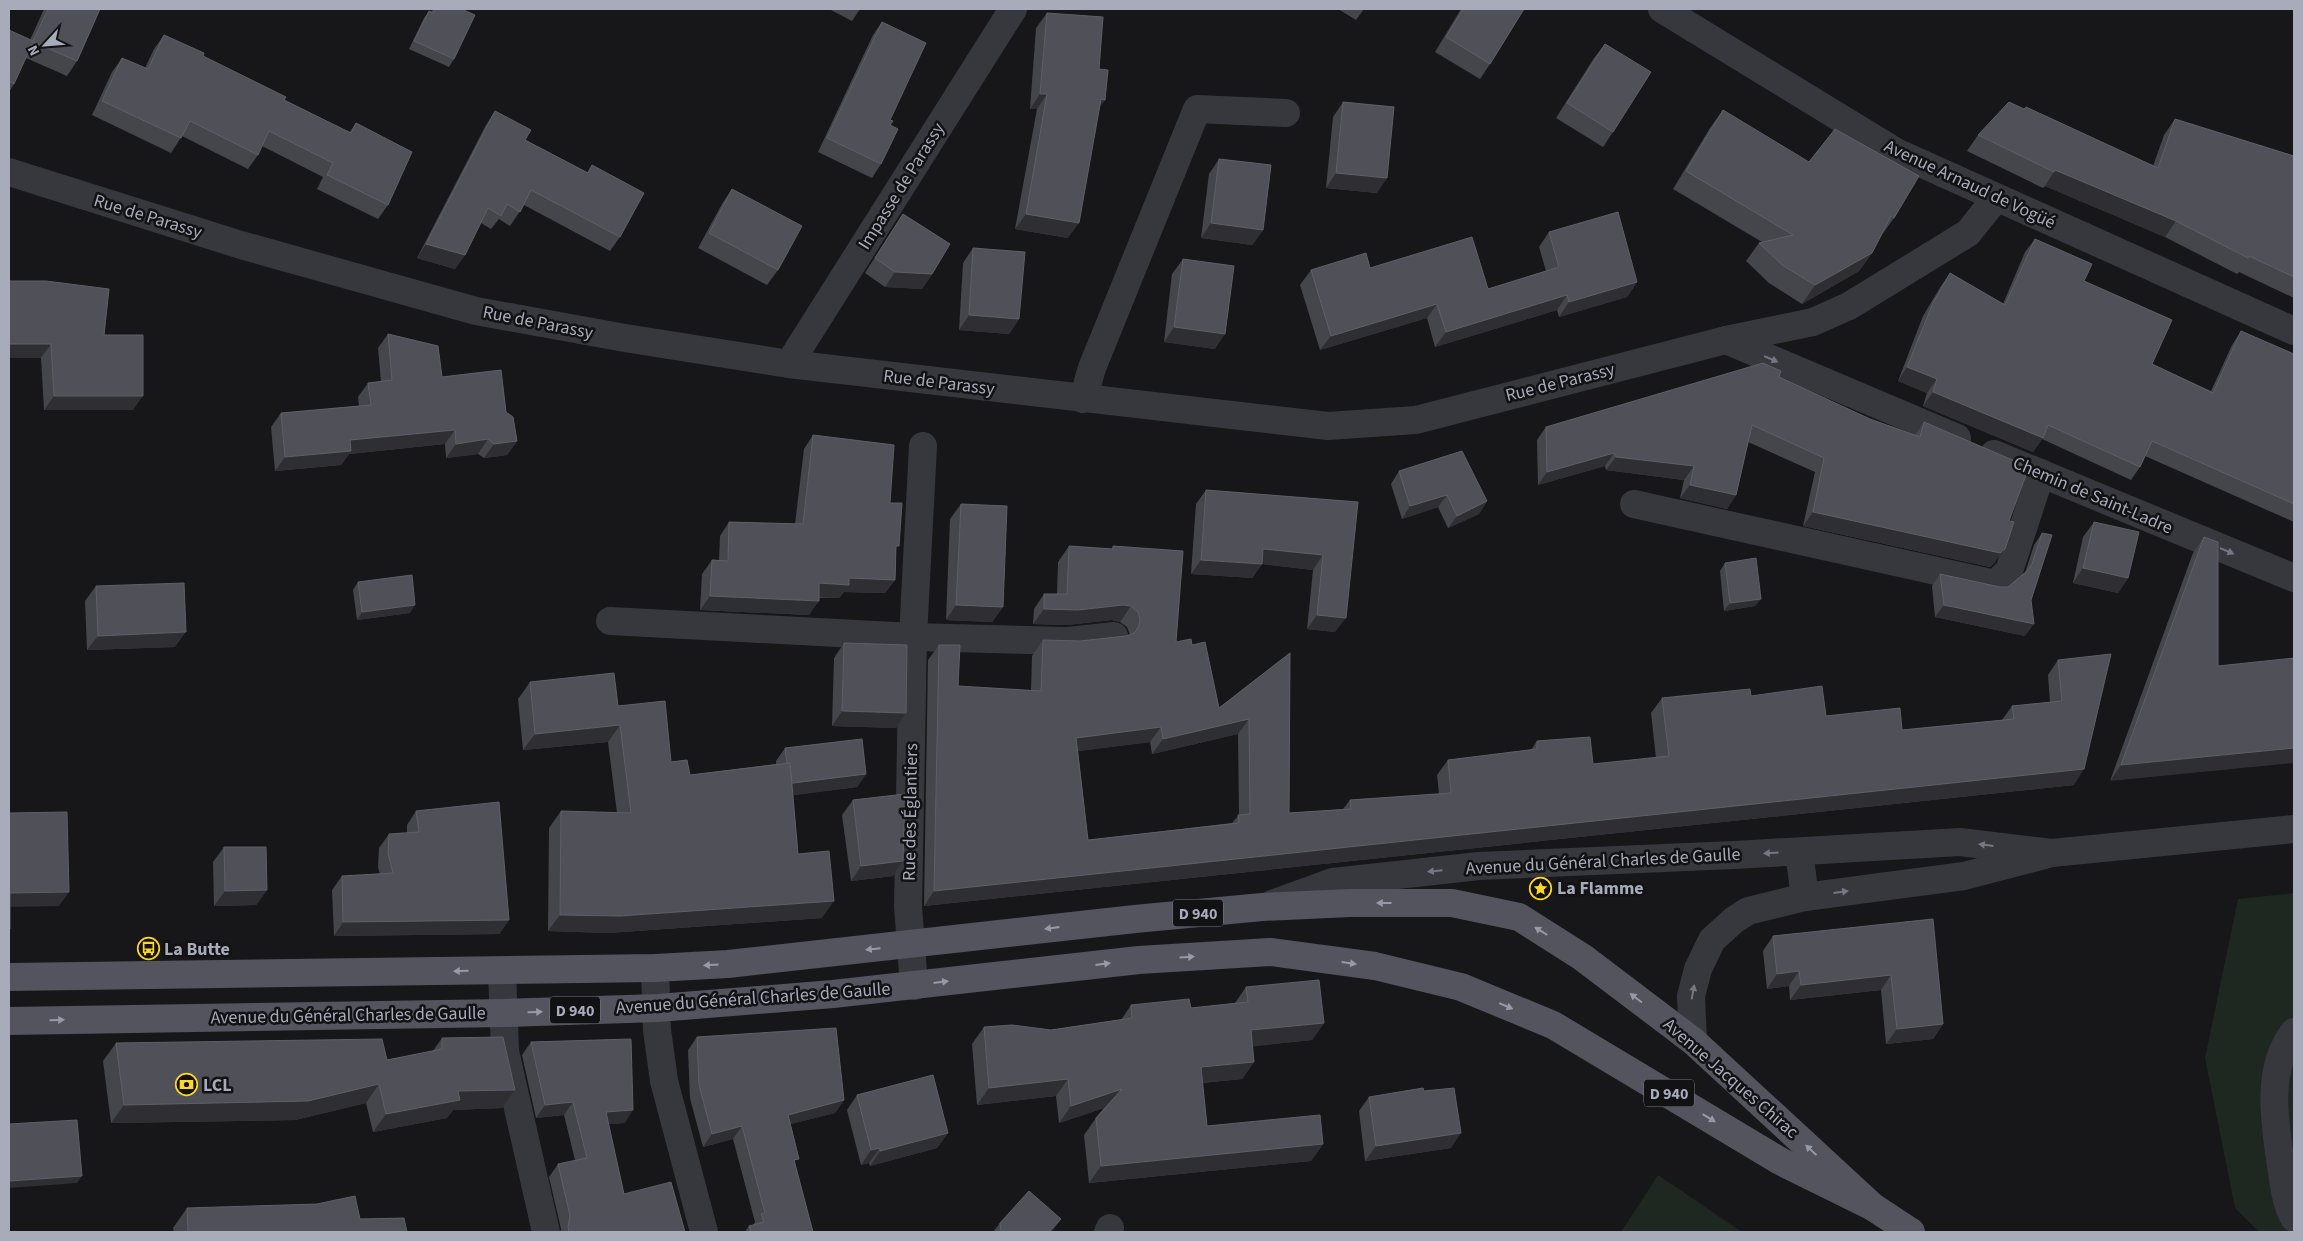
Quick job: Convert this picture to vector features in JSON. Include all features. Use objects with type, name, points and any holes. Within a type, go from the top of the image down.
[{"type":"main road","name":"Avenue du Général Charles de Gaulle","points":[[9,977],[502,971],[655,968],[728,964],[1135,919],[1262,907],[1350,903],[1452,903],[1519,917],[1582,957]]},
{"type":"main road","name":"Avenue du Général Charles de Gaulle","points":[[9,1021],[504,1013],[658,1008],[914,986],[1139,960],[1270,952],[1375,966],[1462,987]]},
{"type":"main road","name":"Avenue Jacques Chirac","points":[[1582,957],[1693,1041],[1873,1207]]},
{"type":"main road","name":"Avenue Jacques Chirac","points":[[1462,987],[1553,1025],[1780,1161],[1873,1207],[1911,1232]]},
{"type":"street","name":"Impasse de Parassy","points":[[788,364],[1013,9]]},
{"type":"street","name":"Avenue Arnaud de Vogüé","points":[[1662,9],[1896,152],[2294,332]]},
{"type":"street","points":[[1083,399],[1092,368],[1197,109],[1286,113]]},
{"type":"street","name":"Rue de Parassy","points":[[9,172],[241,245],[476,311],[624,338],[788,364],[1328,426],[1416,420],[1726,340],[1813,322],[1849,306],[1968,233],[1996,198]]},
{"type":"street","name":"Chemin de Saint-Ladre","points":[[1726,340],[2294,578]]},
{"type":"street","name":"Rue des Églantiers","points":[[914,986],[908,906],[913,637],[924,446]]},
{"type":"street","points":[[1634,504],[1995,584],[2009,571],[2041,473]]},
{"type":"street","points":[[610,621],[913,637],[1068,641],[1114,636]]},
{"type":"street","name":"Avenue du Général Charles de Gaulle","points":[[1693,1041],[1691,996],[1698,969],[1712,940],[1734,920],[1748,911],[1805,897],[1964,876],[2052,853],[2294,830]]},
{"type":"street","name":"Avenue du Général Charles de Gaulle","points":[[1262,907],[1333,882],[1479,866],[1799,852],[1960,842],[2052,853]]},
{"type":"street","points":[[1799,852],[1805,897]]},
{"type":"street","points":[[655,968],[658,1030],[664,1081],[704,1232]]},
{"type":"street","points":[[502,971],[506,1051],[546,1232]]},
{"type":"street","points":[[2294,1032],[2287,1040],[2277,1072],[2274,1113],[2286,1196],[2294,1218]]},
{"type":"shaded area","points":[[2294,893],[2294,1232],[2259,1232],[2235,1208],[2205,1058],[2238,899]]},
{"type":"shaded area","points":[[1658,1175],[1742,1232],[1621,1232]]},
{"type":"building","points":[[48,9],[100,9],[77,61],[33,42],[14,84],[9,81],[9,30],[33,41]]},
{"type":"building","points":[[435,9],[461,9],[475,15],[454,59],[414,41],[429,11],[433,13]]},
{"type":"building","points":[[1463,9],[1524,9],[1490,64],[1446,37]]},
{"type":"building","points":[[1047,13],[1103,17],[1099,69],[1108,70],[1105,100],[1101,99],[1079,223],[1026,214],[1047,94],[1040,94]]},
{"type":"building","points":[[882,22],[926,43],[890,120],[893,121],[890,125],[898,129],[881,164],[827,138]]},
{"type":"building","points":[[164,35],[204,53],[203,56],[286,97],[284,100],[351,133],[356,123],[412,152],[388,205],[327,175],[333,163],[269,131],[258,155],[190,121],[181,138],[102,101],[122,58],[148,69]]},
{"type":"building","points":[[1605,44],[1651,72],[1613,132],[1567,103]]},
{"type":"building","points":[[1343,102],[1394,107],[1387,178],[1336,173]]},
{"type":"building","points":[[2009,102],[2024,109],[2026,107],[2158,168],[2175,119],[2294,156],[2294,277],[2249,256],[2248,258],[2176,221],[2055,170],[2054,172],[1978,135]]},
{"type":"building","points":[[1723,110],[1809,162],[1835,129],[1919,176],[1894,218],[1891,216],[1872,253],[1815,285],[1782,265],[1759,243],[1793,235],[1686,171]]},
{"type":"building","points":[[495,111],[531,130],[525,140],[588,173],[592,165],[644,193],[620,237],[531,190],[520,212],[507,204],[501,216],[488,208],[465,255],[426,244]]},
{"type":"building","points":[[1219,159],[1271,165],[1263,230],[1211,223]]},
{"type":"building","points":[[732,189],[802,226],[778,270],[709,233]]},
{"type":"building","points":[[1618,212],[1637,282],[1569,302],[1567,295],[1446,332],[1437,304],[1331,336],[1311,270],[1366,253],[1370,268],[1472,237],[1488,289],[1559,267],[1549,232]]},
{"type":"building","points":[[903,214],[950,244],[932,274],[895,272],[875,258]]},
{"type":"building","points":[[2035,239],[2092,264],[2084,281],[2172,320],[2152,364],[2213,393],[2241,331],[2294,354],[2294,504],[2152,441],[2140,467],[2048,425],[2043,438],[1933,392],[1937,379],[1907,367],[1933,303],[1950,273],[2005,305]]},
{"type":"building","points":[[973,248],[1025,252],[1019,319],[969,315]]},
{"type":"building","points":[[1183,259],[1234,266],[1225,334],[1174,327]]},
{"type":"building","points":[[9,281],[46,281],[109,289],[104,335],[143,335],[143,396],[54,396],[51,344],[9,344]]},
{"type":"building","points":[[388,334],[438,346],[442,377],[501,370],[506,412],[513,417],[517,441],[494,444],[488,439],[456,444],[455,430],[350,440],[351,451],[285,457],[281,413],[371,405],[368,383],[392,380]]},
{"type":"building","points":[[1763,363],[1781,371],[1779,377],[1870,419],[1920,437],[1924,422],[2029,467],[2009,521],[2014,522],[2005,549],[2000,553],[1813,512],[1824,458],[1752,425],[1736,495],[1690,485],[1694,466],[1616,457],[1614,453],[1547,472],[1546,427]]},
{"type":"building","points":[[813,435],[894,445],[890,503],[902,503],[899,546],[896,546],[895,580],[849,578],[849,585],[819,583],[819,601],[710,596],[712,560],[728,561],[729,522],[803,524]]},
{"type":"building","points":[[1462,451],[1487,501],[1457,516],[1447,495],[1410,506],[1399,471]]},
{"type":"building","points":[[1206,490],[1358,502],[1346,618],[1317,615],[1323,555],[1263,549],[1262,564],[1201,560]]},
{"type":"building","points":[[961,504],[1007,506],[1003,607],[956,605]]},
{"type":"building","points":[[2094,522],[2139,532],[2128,578],[2083,568]]},
{"type":"building","points":[[2042,533],[2052,535],[2031,600],[2034,624],[1944,605],[1940,574],[2000,587],[2008,587],[2028,570],[2032,564]]},
{"type":"building","points":[[2204,537],[2218,542],[2218,666],[2294,658],[2294,748],[2121,765]]},
{"type":"building","points":[[1069,546],[1113,549],[1113,546],[1183,551],[1176,642],[1191,639],[1192,645],[1205,642],[1219,708],[1290,653],[1289,813],[1351,809],[1350,800],[1451,793],[1448,760],[1537,749],[1537,741],[1590,737],[1593,764],[1669,756],[1662,698],[1750,689],[1751,696],[1822,686],[1826,716],[1900,708],[1902,730],[2014,719],[2012,706],[2062,701],[2058,660],[2111,654],[2084,769],[934,891],[939,645],[960,645],[958,686],[1041,691],[1043,640],[1080,641],[1126,636],[1134,633],[1139,626],[1138,612],[1131,606],[1123,605],[1078,610],[1044,609],[1044,594],[1067,594]],"holes":[[[1249,719],[1250,814],[1238,815],[1239,823],[1088,840],[1076,738],[1161,727],[1163,739]]]},
{"type":"building","points":[[1756,558],[1761,599],[1730,603],[1725,563]]},
{"type":"building","points":[[412,575],[415,605],[362,612],[358,582]]},
{"type":"building","points":[[184,583],[186,632],[98,636],[96,586]]},
{"type":"building","points":[[844,643],[907,645],[906,713],[842,711]]},
{"type":"building","points":[[614,673],[618,706],[665,701],[671,762],[687,760],[690,775],[790,763],[798,854],[829,851],[834,901],[620,916],[560,915],[561,811],[631,813],[620,725],[535,734],[530,682]]},
{"type":"building","points":[[862,739],[866,774],[792,783],[790,763],[787,763],[785,748]]},
{"type":"building","points":[[905,794],[903,861],[861,866],[853,800]]},
{"type":"building","points":[[499,802],[509,920],[343,922],[342,876],[393,873],[388,853],[389,834],[419,832],[416,811]]},
{"type":"building","points":[[67,812],[69,892],[10,893],[9,929],[9,813]]},
{"type":"building","points":[[224,847],[266,847],[267,890],[225,891]]},
{"type":"building","points":[[1933,919],[1943,1024],[1897,1029],[1891,975],[1801,985],[1799,971],[1777,974],[1773,936]]},
{"type":"building","points":[[1319,980],[1324,1023],[1251,1030],[1254,1062],[1201,1067],[1207,1126],[1320,1115],[1323,1144],[1101,1166],[1096,1118],[1122,1089],[1071,1106],[1068,1079],[989,1088],[984,1027],[1012,1025],[1051,1030],[1132,1018],[1131,1005],[1189,999],[1191,1008],[1248,1002],[1246,987]]},
{"type":"building","points":[[836,1028],[844,1100],[788,1115],[799,1159],[794,1160],[813,1232],[751,1232],[749,1226],[764,1222],[761,1214],[765,1213],[742,1126],[712,1134],[699,1085],[697,1037]]},
{"type":"building","points":[[503,1037],[515,1090],[458,1091],[460,1100],[386,1114],[379,1084],[308,1101],[124,1105],[116,1043],[382,1039],[387,1060],[442,1049],[442,1038]]},
{"type":"building","points":[[631,1039],[633,1110],[606,1112],[624,1194],[671,1182],[685,1232],[569,1232],[570,1216],[558,1164],[587,1158],[573,1102],[545,1105],[531,1042]]},
{"type":"building","points":[[933,1075],[948,1133],[880,1151],[880,1148],[871,1150],[857,1095]]},
{"type":"building","points":[[1423,1088],[1424,1091],[1454,1088],[1461,1133],[1376,1146],[1369,1097]]},
{"type":"building","points":[[77,1120],[82,1176],[9,1181],[9,1124]]},
{"type":"building","points":[[1029,1191],[1061,1219],[1049,1232],[1001,1232],[1000,1223]]},
{"type":"building","points":[[355,1196],[360,1219],[404,1218],[407,1232],[188,1232],[187,1208],[317,1204]]},
{"type":"place","name":"La Flamme","points":[[1541,888]]},
{"type":"place","name":"La Butte","points":[[148,949]]},
{"type":"place","name":"LCL","points":[[187,1085]]}]
